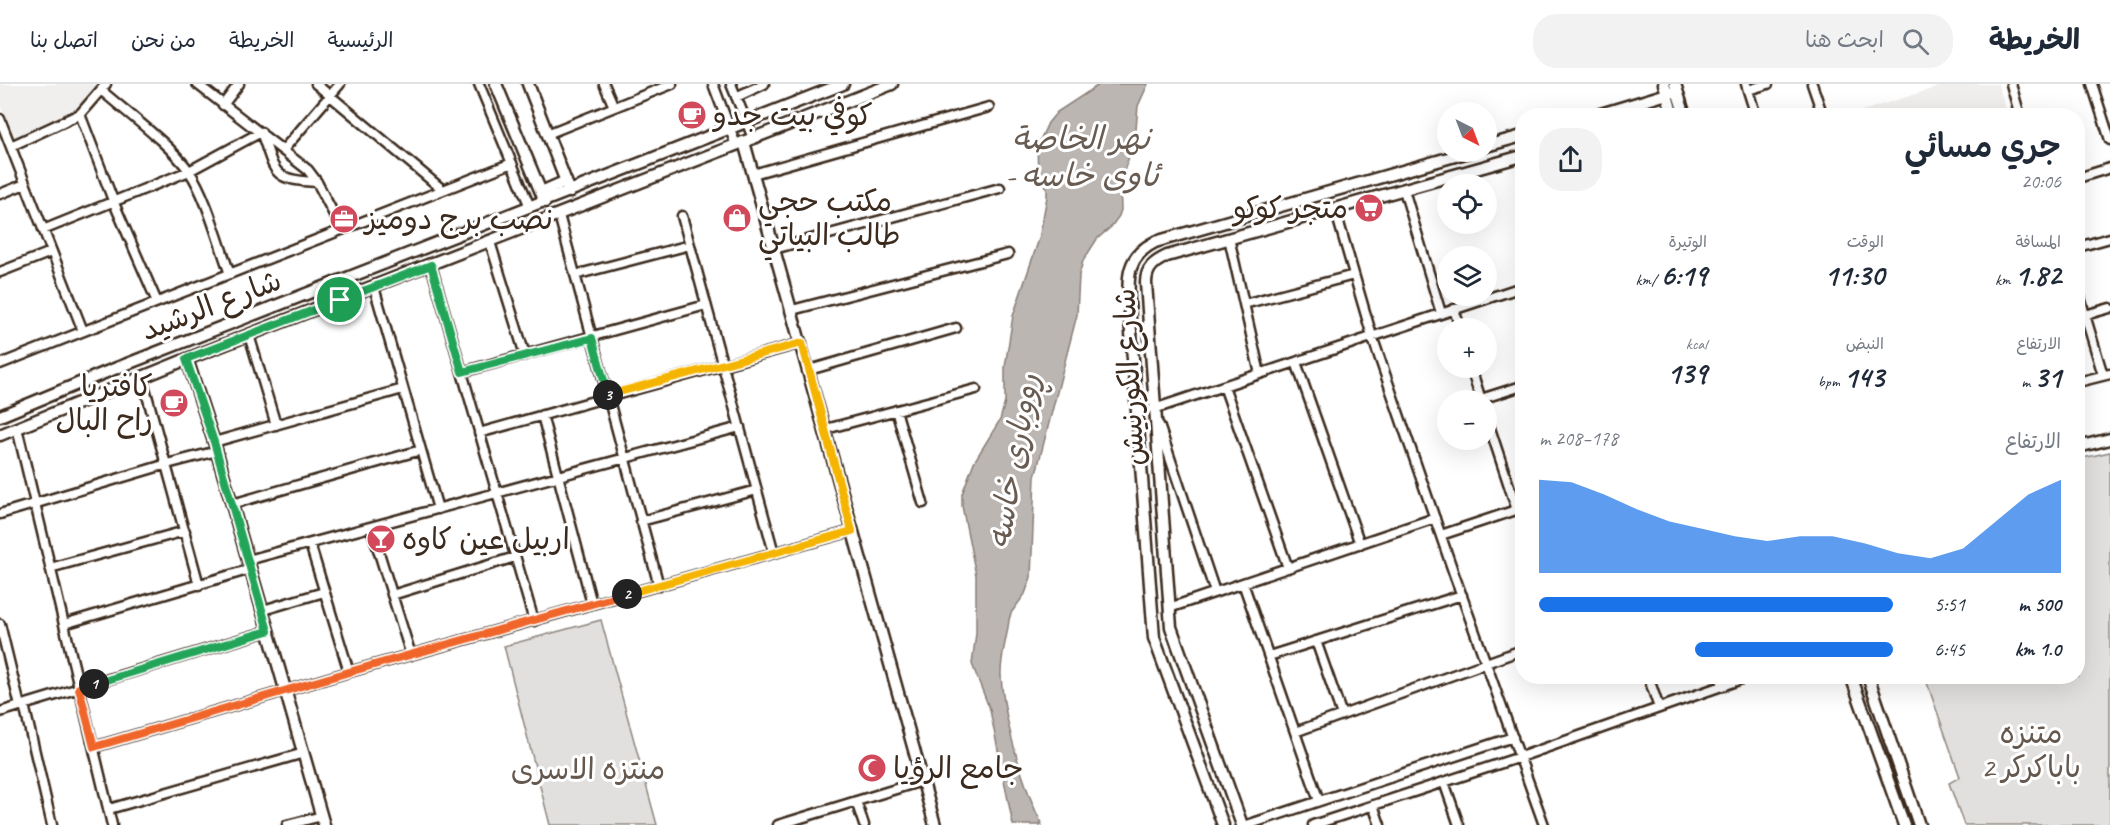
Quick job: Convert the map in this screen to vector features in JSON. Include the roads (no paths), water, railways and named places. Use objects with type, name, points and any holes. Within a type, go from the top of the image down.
[{"type":"main road","points":[[496,84],[543,197]]},
{"type":"main road","points":[[528,84],[568,186]]},
{"type":"main road","name":"شارع الرشيد","points":[[0,416],[115,368],[530,207],[543,197],[568,186],[730,129],[843,84]]},
{"type":"main road","name":"شارع الرشيد","points":[[0,435],[186,359],[892,84]]},
{"type":"main road","points":[[1616,108],[1671,88],[1673,108]]},
{"type":"main road","points":[[1497,143],[1515,138]]},
{"type":"main road","points":[[744,142],[935,825]]},
{"type":"main road","name":"شارع الكورنيش","points":[[1242,825],[1171,627],[1154,409],[1147,272],[1153,264],[1167,256],[1515,158]]},
{"type":"main road","name":"شارع الكورنيش","points":[[1223,825],[1154,638],[1130,309],[1129,279],[1132,262],[1144,248],[1155,242],[1437,161]]},
{"type":"main road","points":[[1465,162],[1465,172]]},
{"type":"main road","points":[[333,284],[340,300]]},
{"type":"main road","points":[[186,359],[216,447],[323,820]]},
{"type":"main road","points":[[2085,445],[2110,438]]},
{"type":"main road","points":[[1854,684],[1904,825]]},
{"type":"main road","points":[[1871,684],[1919,825]]},
{"type":"main road","points":[[1174,692],[1191,685]]},
{"type":"main road","points":[[1864,711],[1878,705]]},
{"type":"street","points":[[197,84],[308,170],[342,230]]},
{"type":"street","points":[[223,105],[239,84]]},
{"type":"street","points":[[316,84],[443,190]]},
{"type":"street","points":[[283,150],[340,84]]},
{"type":"street","points":[[479,84],[530,207]]},
{"type":"street","points":[[604,84],[614,107]]},
{"type":"street","points":[[547,134],[672,84]]},
{"type":"street","points":[[713,84],[730,129],[744,142]]},
{"type":"street","points":[[731,84],[747,122],[744,142]]},
{"type":"street","points":[[736,97],[764,84]]},
{"type":"street","points":[[1754,108],[1747,87],[1768,84]]},
{"type":"street","points":[[1812,84],[1820,108]]},
{"type":"street","points":[[2011,84],[2018,108]]},
{"type":"street","points":[[2092,84],[2110,140]]},
{"type":"street","points":[[10,146],[80,114],[103,87],[189,171],[199,189],[230,273]]},
{"type":"street","points":[[753,174],[989,107]]},
{"type":"street","points":[[80,114],[114,203],[157,302]]},
{"type":"street","points":[[0,119],[83,331]]},
{"type":"street","points":[[43,231],[189,171],[261,132]]},
{"type":"street","points":[[261,132],[275,170],[280,176],[287,179],[316,182]]},
{"type":"street","points":[[0,364],[512,163]]},
{"type":"street","points":[[2085,176],[2110,168]]},
{"type":"street","points":[[0,194],[25,184]]},
{"type":"street","points":[[774,249],[1000,188]]},
{"type":"street","points":[[1404,190],[1442,313]]},
{"type":"street","points":[[1335,210],[1372,336],[1544,825]]},
{"type":"street","points":[[559,215],[658,585]]},
{"type":"street","points":[[682,216],[774,553]]},
{"type":"street","points":[[1229,238],[1260,374]]},
{"type":"street","points":[[2085,245],[2110,238]]},
{"type":"street","points":[[490,242],[525,355]]},
{"type":"street","points":[[575,275],[690,245]]},
{"type":"street","points":[[0,272],[51,252]]},
{"type":"street","points":[[792,310],[1008,254]]},
{"type":"street","points":[[431,265],[534,621]]},
{"type":"street","points":[[1244,304],[1354,274]]},
{"type":"street","points":[[374,287],[438,509]]},
{"type":"street","points":[[1215,592],[1154,409],[1454,309],[1515,291]]},
{"type":"street","points":[[462,372],[706,305]]},
{"type":"street","points":[[2085,380],[2107,375],[2085,315],[2110,308]]},
{"type":"street","points":[[1454,309],[1457,318]]},
{"type":"street","points":[[809,370],[956,328]]},
{"type":"street","points":[[249,335],[276,425]]},
{"type":"street","points":[[479,433],[802,343]]},
{"type":"street","points":[[1296,362],[1360,544]]},
{"type":"street","points":[[142,377],[199,585]]},
{"type":"street","points":[[1224,386],[1288,568]]},
{"type":"street","points":[[1497,395],[1515,388]]},
{"type":"street","points":[[0,514],[167,464],[276,425],[404,389]]},
{"type":"street","points":[[826,429],[976,389]]},
{"type":"street","points":[[896,410],[923,503]]},
{"type":"street","points":[[542,415],[592,604]]},
{"type":"street","points":[[64,624],[199,585],[310,544],[740,427]]},
{"type":"street","points":[[17,428],[112,825]]},
{"type":"street","points":[[1497,446],[1515,495]]},
{"type":"street","points":[[232,504],[421,450]]},
{"type":"street","points":[[641,521],[757,490]]},
{"type":"street","points":[[1441,535],[1515,511]]},
{"type":"street","points":[[1169,608],[1435,518]]},
{"type":"street","points":[[371,527],[411,655]]},
{"type":"street","points":[[50,568],[185,531]]},
{"type":"street","points":[[94,747],[285,690],[852,531]]},
{"type":"street","points":[[310,544],[349,672]]},
{"type":"street","points":[[392,595],[515,557]]},
{"type":"street","points":[[1243,583],[1319,801]]},
{"type":"street","points":[[263,610],[324,592]]},
{"type":"street","points":[[1269,656],[1462,595]]},
{"type":"street","points":[[0,624],[52,825]]},
{"type":"street","points":[[0,712],[268,631]]},
{"type":"street","points":[[1316,641],[1342,715]]},
{"type":"street","points":[[1295,732],[1515,652]]},
{"type":"street","points":[[1651,684],[1659,708]]},
{"type":"street","points":[[1313,825],[1520,757],[1728,684]]},
{"type":"street","points":[[1247,825],[1513,737]]},
{"type":"street","points":[[109,809],[304,753]]},
{"type":"street","points":[[778,825],[922,781]]},
{"type":"street","points":[[1444,782],[1459,825]]},
{"type":"street","points":[[856,801],[864,825]]},
{"type":"street","points":[[1373,805],[1380,825]]},
{"type":"street","points":[[287,825],[323,820]]},
{"type":"water","name":"نهر الخاصة - ئاوی خاسە","points":[[1100,84],[1148,84],[1138,106],[1135,140],[1120,182],[1121,210],[1119,216],[1111,227],[1097,239],[1083,261],[1079,275],[1077,315],[1035,477],[1031,577],[1025,594],[1011,613],[1001,676],[1006,712],[1016,752],[1042,825],[1013,825],[990,710],[972,664],[976,633],[976,575],[962,506],[962,494],[974,462],[1000,420],[1005,402],[1005,367],[1013,316],[1039,239],[1047,197],[1047,189],[1038,172],[1037,147],[1048,123],[1057,112]]},
{"type":"place","name":"كوفي بيت جدو","points":[[692,115]]},
{"type":"place","name":"متجر كوكو","points":[[1369,208]]},
{"type":"place","name":"مكتب حجي طالب البياتي","points":[[737,218]]},
{"type":"place","name":"نصب برج دوميز","points":[[344,219]]},
{"type":"place","name":"كافتريا راح البال","points":[[174,403]]},
{"type":"place","name":"اربيل عين كاوه","points":[[381,539]]},
{"type":"place","name":"جامع الرؤيا","points":[[872,768]]},
{"type":"water label","name":"ڕووباری خاسە","points":[[1013,461]]},
{"type":"park label","name":"متنزه باباكركر 2","points":[[2031,750]]},
{"type":"park label","name":"منتزه الاسرى","points":[[588,769]]}]
